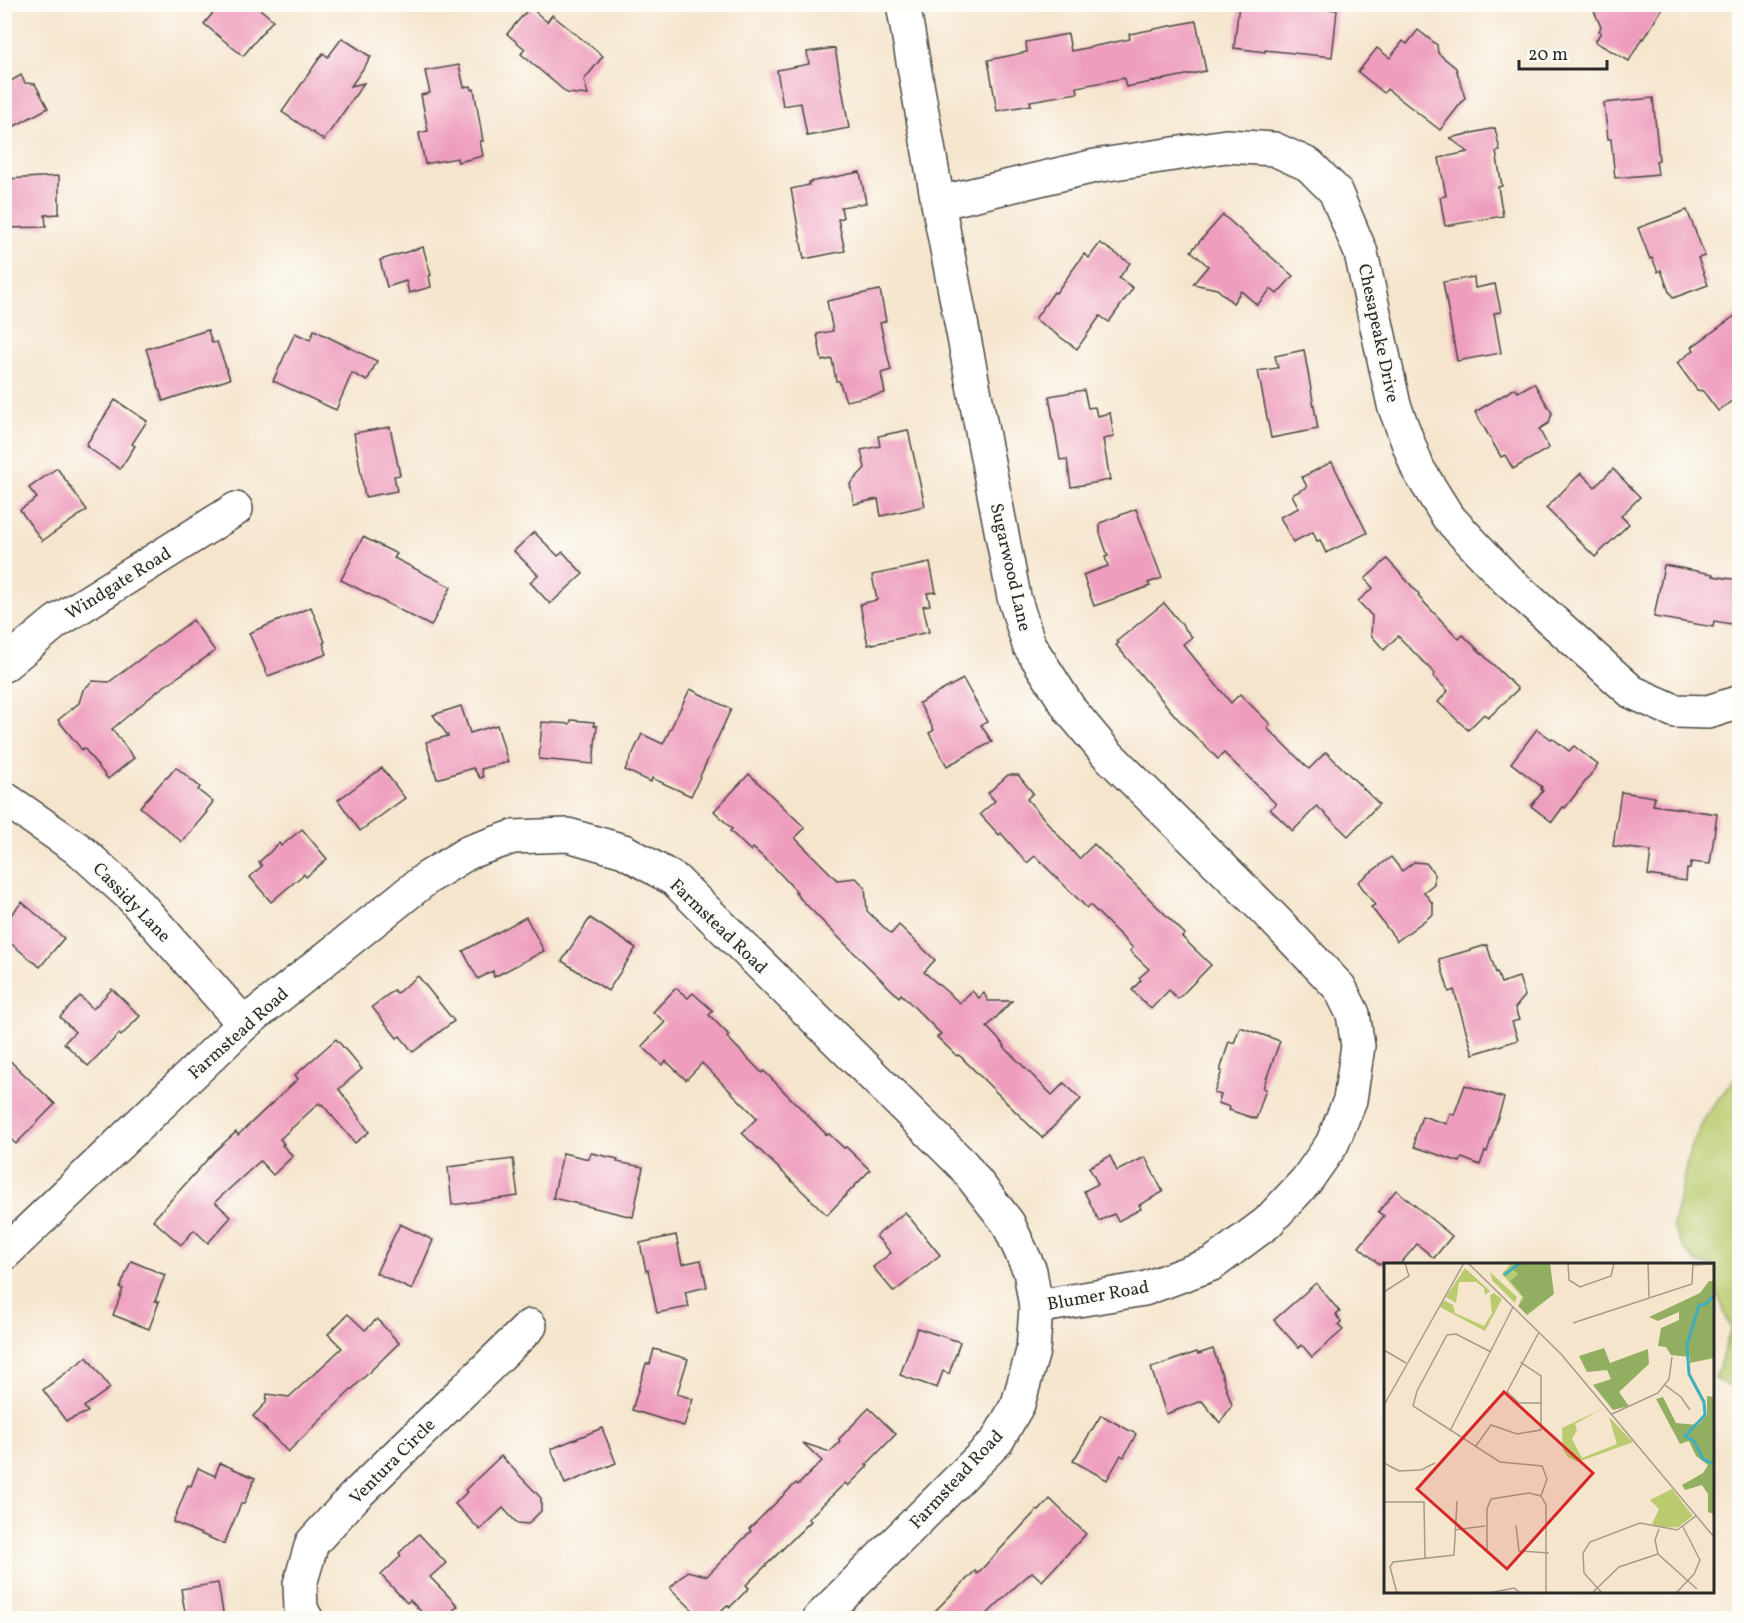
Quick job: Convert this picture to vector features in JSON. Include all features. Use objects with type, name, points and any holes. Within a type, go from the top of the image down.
[{"type":"street","name":"Sugarwood Lane","points":[[903,4],[938,203],[1014,597],[1029,645],[1071,711],[1107,754],[1272,917],[1340,988],[1353,1014],[1358,1046],[1350,1100],[1332,1144],[1306,1181]]},
{"type":"street","name":"Chesapeake Drive","points":[[938,203],[1095,166],[1226,146],[1274,149],[1309,165],[1335,191],[1361,253],[1394,405],[1418,470],[1448,517],[1507,580],[1632,692],[1675,711],[1708,712],[1740,702]]},
{"type":"street","name":"Windgate Road","points":[[4,665],[56,622],[236,509]]},
{"type":"street","name":"Cassidy Lane","points":[[4,798],[81,851],[132,897],[244,1024]]},
{"type":"street","name":"Farmstead Road","points":[[4,1254],[244,1024],[427,878],[469,852],[513,837],[568,835],[624,851],[675,880],[963,1165],[1008,1223],[1030,1271],[1036,1306],[1034,1351],[1018,1404],[997,1441],[820,1618]]},
{"type":"street","name":"Blumer Road","points":[[1036,1306],[1144,1289],[1212,1264],[1267,1223],[1306,1181]]},
{"type":"street","name":"Ventura Circle","points":[[306,1618],[302,1609],[300,1584],[312,1543],[354,1497],[530,1326]]},
{"type":"green space","points":[[1739,1073],[1739,1392],[1715,1379],[1731,1329],[1714,1285],[1714,1263],[1697,1263],[1683,1247],[1673,1227],[1690,1149],[1708,1112]]},
{"type":"building","points":[[220,4],[254,4],[273,20],[243,56],[204,24]]},
{"type":"building","points":[[1239,4],[1319,4],[1319,8],[1337,10],[1332,57],[1234,48]]},
{"type":"building","points":[[1591,4],[1665,4],[1629,61],[1595,42],[1601,32],[1599,31],[1601,27]]},
{"type":"building","points":[[530,7],[547,22],[552,15],[603,56],[584,80],[588,95],[567,93],[521,54],[525,49],[507,34]]},
{"type":"building","points":[[1196,21],[1206,71],[1126,87],[1124,78],[1077,87],[1078,93],[1030,101],[1031,105],[997,111],[988,60],[1027,52],[1026,42],[1068,34],[1071,51],[1130,39],[1129,34]]},
{"type":"building","points":[[1418,30],[1437,45],[1438,53],[1456,68],[1465,98],[1440,130],[1387,89],[1384,93],[1358,72],[1377,48],[1390,58],[1403,41],[1407,44]]},
{"type":"building","points":[[342,38],[371,57],[351,86],[364,83],[324,140],[282,112],[323,53],[328,57]]},
{"type":"building","points":[[835,48],[849,128],[807,136],[801,103],[783,106],[777,70],[809,64],[807,52]]},
{"type":"building","points":[[459,65],[464,87],[471,86],[472,90],[474,89],[483,141],[480,141],[483,156],[458,162],[457,158],[425,164],[419,133],[428,131],[421,95],[430,93],[425,71]]},
{"type":"building","points":[[21,75],[25,83],[35,84],[48,108],[4,132],[4,85]]},
{"type":"building","points":[[1653,98],[1659,160],[1656,161],[1658,174],[1615,178],[1604,103]]},
{"type":"building","points":[[1495,128],[1500,151],[1496,152],[1502,186],[1498,187],[1503,216],[1445,226],[1440,197],[1446,196],[1439,158],[1468,152],[1450,138]]},
{"type":"building","points":[[860,172],[866,203],[841,207],[843,218],[838,219],[845,251],[804,259],[791,189],[809,185],[809,182]]},
{"type":"building","points":[[59,176],[59,214],[45,215],[46,227],[7,228],[6,179]]},
{"type":"building","points":[[1687,210],[1705,256],[1698,258],[1708,285],[1673,298],[1661,270],[1658,272],[1652,258],[1650,259],[1638,228]]},
{"type":"building","points":[[1223,215],[1293,276],[1277,294],[1271,289],[1257,305],[1241,291],[1233,303],[1217,289],[1193,284],[1208,266],[1191,251]]},
{"type":"building","points":[[1100,243],[1130,263],[1119,278],[1133,288],[1109,322],[1100,316],[1077,349],[1035,319],[1084,254],[1089,258]]},
{"type":"building","points":[[423,247],[431,275],[429,276],[431,287],[409,293],[406,281],[387,287],[380,260]]},
{"type":"building","points":[[1474,277],[1475,288],[1495,284],[1501,312],[1494,313],[1501,353],[1457,361],[1443,282]]},
{"type":"building","points":[[880,290],[886,321],[880,323],[891,370],[881,373],[885,393],[846,401],[839,381],[836,381],[832,359],[822,361],[817,334],[833,331],[827,301]]},
{"type":"building","points":[[1740,312],[1740,395],[1718,411],[1703,391],[1697,390],[1677,363],[1694,350],[1692,347]]},
{"type":"building","points":[[208,330],[212,343],[217,342],[230,379],[163,401],[146,349]]},
{"type":"building","points":[[314,330],[377,361],[367,381],[352,373],[336,410],[273,381],[295,333],[310,340]]},
{"type":"building","points":[[1304,350],[1318,429],[1271,438],[1258,371],[1278,368],[1275,356]]},
{"type":"building","points":[[1534,383],[1552,413],[1549,423],[1539,429],[1549,448],[1513,469],[1505,455],[1501,457],[1475,412],[1515,388],[1518,392]]},
{"type":"building","points":[[1084,390],[1088,408],[1095,407],[1097,416],[1110,413],[1114,437],[1103,439],[1110,480],[1071,487],[1067,459],[1060,460],[1049,396]]},
{"type":"building","points":[[115,400],[147,421],[120,469],[86,445]]},
{"type":"building","points":[[390,427],[400,475],[394,476],[397,491],[365,497],[354,433]]},
{"type":"building","points":[[908,430],[925,506],[881,516],[878,499],[854,504],[850,484],[865,468],[861,450],[880,446],[878,436]]},
{"type":"building","points":[[1332,462],[1367,533],[1326,553],[1313,532],[1293,542],[1280,517],[1299,508],[1292,495],[1307,487],[1302,477]]},
{"type":"building","points":[[57,468],[87,510],[42,541],[20,510],[37,498],[29,488]]},
{"type":"building","points":[[1613,469],[1640,497],[1621,516],[1629,524],[1595,557],[1546,508],[1581,473],[1595,487]]},
{"type":"building","points":[[1136,509],[1162,578],[1148,583],[1150,586],[1094,606],[1083,575],[1108,566],[1105,557],[1108,556],[1100,533],[1100,523]]},
{"type":"building","points":[[534,532],[558,556],[563,552],[583,574],[550,604],[530,582],[538,575],[514,551]]},
{"type":"building","points":[[363,537],[397,554],[394,558],[451,587],[431,626],[341,580]]},
{"type":"building","points":[[1387,559],[1459,639],[1463,635],[1518,689],[1488,718],[1484,714],[1468,730],[1438,702],[1448,691],[1433,676],[1435,674],[1398,636],[1384,650],[1371,635],[1372,616],[1358,601],[1373,588],[1365,579]]},
{"type":"building","points":[[930,563],[936,592],[927,593],[930,605],[923,606],[929,632],[868,645],[860,604],[877,600],[872,575]]},
{"type":"building","points":[[1664,565],[1739,580],[1731,624],[1714,621],[1713,627],[1654,617]]},
{"type":"building","points":[[1164,603],[1192,637],[1183,644],[1231,703],[1240,694],[1270,724],[1267,728],[1309,769],[1326,752],[1379,804],[1348,836],[1317,806],[1293,831],[1270,809],[1276,804],[1224,753],[1218,759],[1177,718],[1116,645],[1119,643],[1117,641]]},
{"type":"building","points":[[311,607],[325,642],[323,643],[327,654],[268,676],[249,633]]},
{"type":"building","points":[[193,620],[215,651],[159,690],[112,729],[134,758],[108,779],[58,720],[79,703],[83,690],[93,681],[109,682]]},
{"type":"building","points":[[963,679],[987,722],[981,725],[992,742],[947,766],[929,733],[934,730],[919,703]]},
{"type":"building","points":[[690,689],[731,709],[691,796],[652,778],[651,782],[625,770],[642,734],[663,744]]},
{"type":"building","points":[[461,706],[470,733],[497,725],[508,762],[481,769],[483,777],[480,778],[473,768],[437,779],[426,742],[448,736],[433,715]]},
{"type":"building","points":[[571,720],[594,722],[594,726],[597,726],[593,764],[539,759],[542,722],[570,724]]},
{"type":"building","points":[[1537,729],[1569,751],[1574,746],[1598,765],[1552,822],[1531,806],[1543,791],[1542,787],[1511,763]]},
{"type":"building","points":[[176,767],[200,787],[198,790],[213,802],[182,842],[140,807]]},
{"type":"building","points":[[382,768],[405,798],[360,831],[338,800]]},
{"type":"building","points":[[749,774],[805,828],[795,838],[837,880],[856,878],[865,887],[867,911],[891,934],[899,925],[935,960],[924,972],[960,1003],[972,991],[979,998],[984,993],[988,1001],[1012,1001],[987,1027],[1052,1095],[1064,1083],[1081,1099],[1042,1138],[959,1055],[957,1056],[937,1037],[941,1034],[901,994],[899,997],[830,929],[795,893],[797,892],[774,867],[753,848],[751,851],[730,831],[732,829],[714,811]]},
{"type":"building","points":[[1008,775],[1018,775],[1033,793],[1027,799],[1079,859],[1094,844],[1185,934],[1182,937],[1211,965],[1178,999],[1169,990],[1151,1009],[1132,990],[1141,980],[1139,978],[1149,969],[1130,951],[1133,948],[1090,905],[1087,908],[1035,856],[1027,863],[1001,833],[999,835],[980,814],[995,801],[988,793]]},
{"type":"building","points":[[1621,792],[1655,797],[1653,805],[1717,814],[1710,864],[1691,862],[1690,869],[1687,869],[1686,881],[1648,875],[1651,851],[1613,846]]},
{"type":"building","points":[[302,829],[327,859],[306,877],[304,874],[271,902],[250,877],[262,866],[259,862],[279,843],[281,846]]},
{"type":"building","points":[[1391,857],[1402,871],[1414,862],[1426,863],[1434,873],[1434,884],[1424,892],[1433,904],[1433,914],[1397,941],[1371,907],[1375,905],[1358,882]]},
{"type":"building","points":[[22,902],[64,938],[40,967],[4,938],[4,923]]},
{"type":"building","points":[[526,917],[544,951],[494,977],[493,971],[478,979],[463,951]]},
{"type":"building","points":[[590,918],[636,948],[608,991],[562,961]]},
{"type":"building","points":[[1487,945],[1501,983],[1519,977],[1525,996],[1515,1008],[1519,1020],[1512,1022],[1518,1040],[1473,1054],[1454,990],[1449,992],[1439,959]]},
{"type":"building","points":[[418,976],[454,1021],[413,1052],[400,1036],[397,1038],[372,1007],[394,990],[397,993]]},
{"type":"building","points":[[676,988],[688,998],[693,993],[713,1011],[709,1015],[762,1073],[764,1071],[827,1135],[829,1134],[844,1148],[846,1147],[870,1170],[827,1215],[742,1133],[757,1118],[702,1063],[686,1080],[666,1061],[662,1065],[642,1046],[665,1022],[653,1012]]},
{"type":"building","points":[[112,989],[140,1016],[88,1066],[64,1043],[75,1032],[60,1017],[80,996],[93,1009]]},
{"type":"building","points":[[1240,1027],[1280,1041],[1263,1088],[1266,1089],[1256,1119],[1229,1110],[1230,1107],[1218,1103],[1221,1095],[1214,1093],[1229,1041],[1234,1043]]},
{"type":"building","points":[[336,1039],[362,1069],[339,1089],[369,1132],[355,1143],[319,1103],[280,1139],[284,1144],[282,1145],[293,1156],[273,1175],[260,1161],[215,1202],[231,1217],[208,1243],[194,1230],[181,1245],[153,1220],[214,1152],[236,1132],[238,1135],[298,1079],[295,1075]]},
{"type":"building","points":[[4,1055],[55,1104],[16,1144],[4,1133]]},
{"type":"building","points":[[1465,1085],[1504,1098],[1487,1152],[1485,1151],[1480,1165],[1462,1158],[1460,1162],[1415,1147],[1415,1137],[1422,1116],[1447,1124],[1450,1113],[1454,1115]]},
{"type":"building","points":[[563,1153],[589,1159],[591,1153],[618,1159],[617,1162],[643,1167],[633,1217],[553,1198]]},
{"type":"building","points":[[1110,1156],[1117,1171],[1145,1157],[1163,1192],[1139,1205],[1141,1209],[1118,1221],[1114,1214],[1099,1221],[1084,1191],[1098,1184],[1089,1167]]},
{"type":"building","points":[[513,1159],[518,1196],[452,1205],[448,1167]]},
{"type":"building","points":[[1396,1190],[1452,1236],[1434,1258],[1417,1244],[1401,1263],[1379,1264],[1359,1247],[1384,1216],[1378,1212]]},
{"type":"building","points":[[905,1212],[940,1255],[894,1292],[873,1267],[891,1253],[876,1236]]},
{"type":"building","points":[[400,1224],[433,1240],[412,1290],[376,1273]]},
{"type":"building","points":[[676,1235],[682,1264],[701,1260],[707,1287],[685,1292],[689,1307],[657,1313],[640,1243]]},
{"type":"building","points":[[131,1261],[165,1275],[155,1301],[159,1302],[149,1329],[113,1315],[123,1289],[120,1288]]},
{"type":"building","points":[[1316,1283],[1340,1312],[1336,1315],[1341,1322],[1338,1325],[1343,1330],[1312,1357],[1302,1345],[1299,1348],[1274,1320]]},
{"type":"building","points":[[348,1314],[365,1330],[377,1319],[399,1343],[288,1452],[253,1416],[266,1403],[267,1394],[289,1397],[342,1348],[328,1334]]},
{"type":"building","points":[[917,1328],[960,1342],[949,1374],[943,1371],[937,1388],[900,1375]]},
{"type":"building","points":[[654,1349],[688,1359],[677,1394],[693,1399],[684,1426],[632,1410],[646,1364],[650,1364]]},
{"type":"building","points":[[1213,1349],[1232,1405],[1220,1423],[1202,1401],[1166,1414],[1151,1368],[1197,1352],[1198,1354]]},
{"type":"building","points":[[87,1357],[110,1388],[84,1407],[88,1412],[66,1421],[43,1390]]},
{"type":"building","points":[[869,1408],[896,1434],[848,1486],[845,1483],[808,1519],[811,1521],[746,1585],[749,1588],[730,1607],[727,1605],[714,1618],[701,1618],[670,1588],[687,1571],[707,1576],[751,1531],[749,1529],[822,1461],[803,1443],[830,1452],[840,1442],[839,1439]]},
{"type":"building","points":[[1101,1415],[1136,1434],[1124,1457],[1121,1455],[1107,1480],[1073,1461]]},
{"type":"building","points":[[602,1428],[616,1463],[565,1484],[551,1449]]},
{"type":"building","points":[[501,1456],[541,1498],[541,1511],[528,1524],[517,1523],[503,1508],[480,1530],[455,1504],[467,1492],[465,1490]]},
{"type":"building","points":[[220,1463],[255,1478],[224,1544],[173,1522],[188,1485],[191,1486],[198,1468],[215,1476]]},
{"type":"building","points":[[1050,1499],[1086,1534],[1042,1581],[1032,1572],[983,1618],[928,1618],[975,1571],[977,1574]]},
{"type":"building","points":[[419,1534],[446,1563],[430,1577],[458,1606],[444,1618],[427,1618],[410,1600],[407,1603],[381,1575]]},
{"type":"building","points":[[218,1583],[224,1618],[186,1618],[181,1589]]}]
